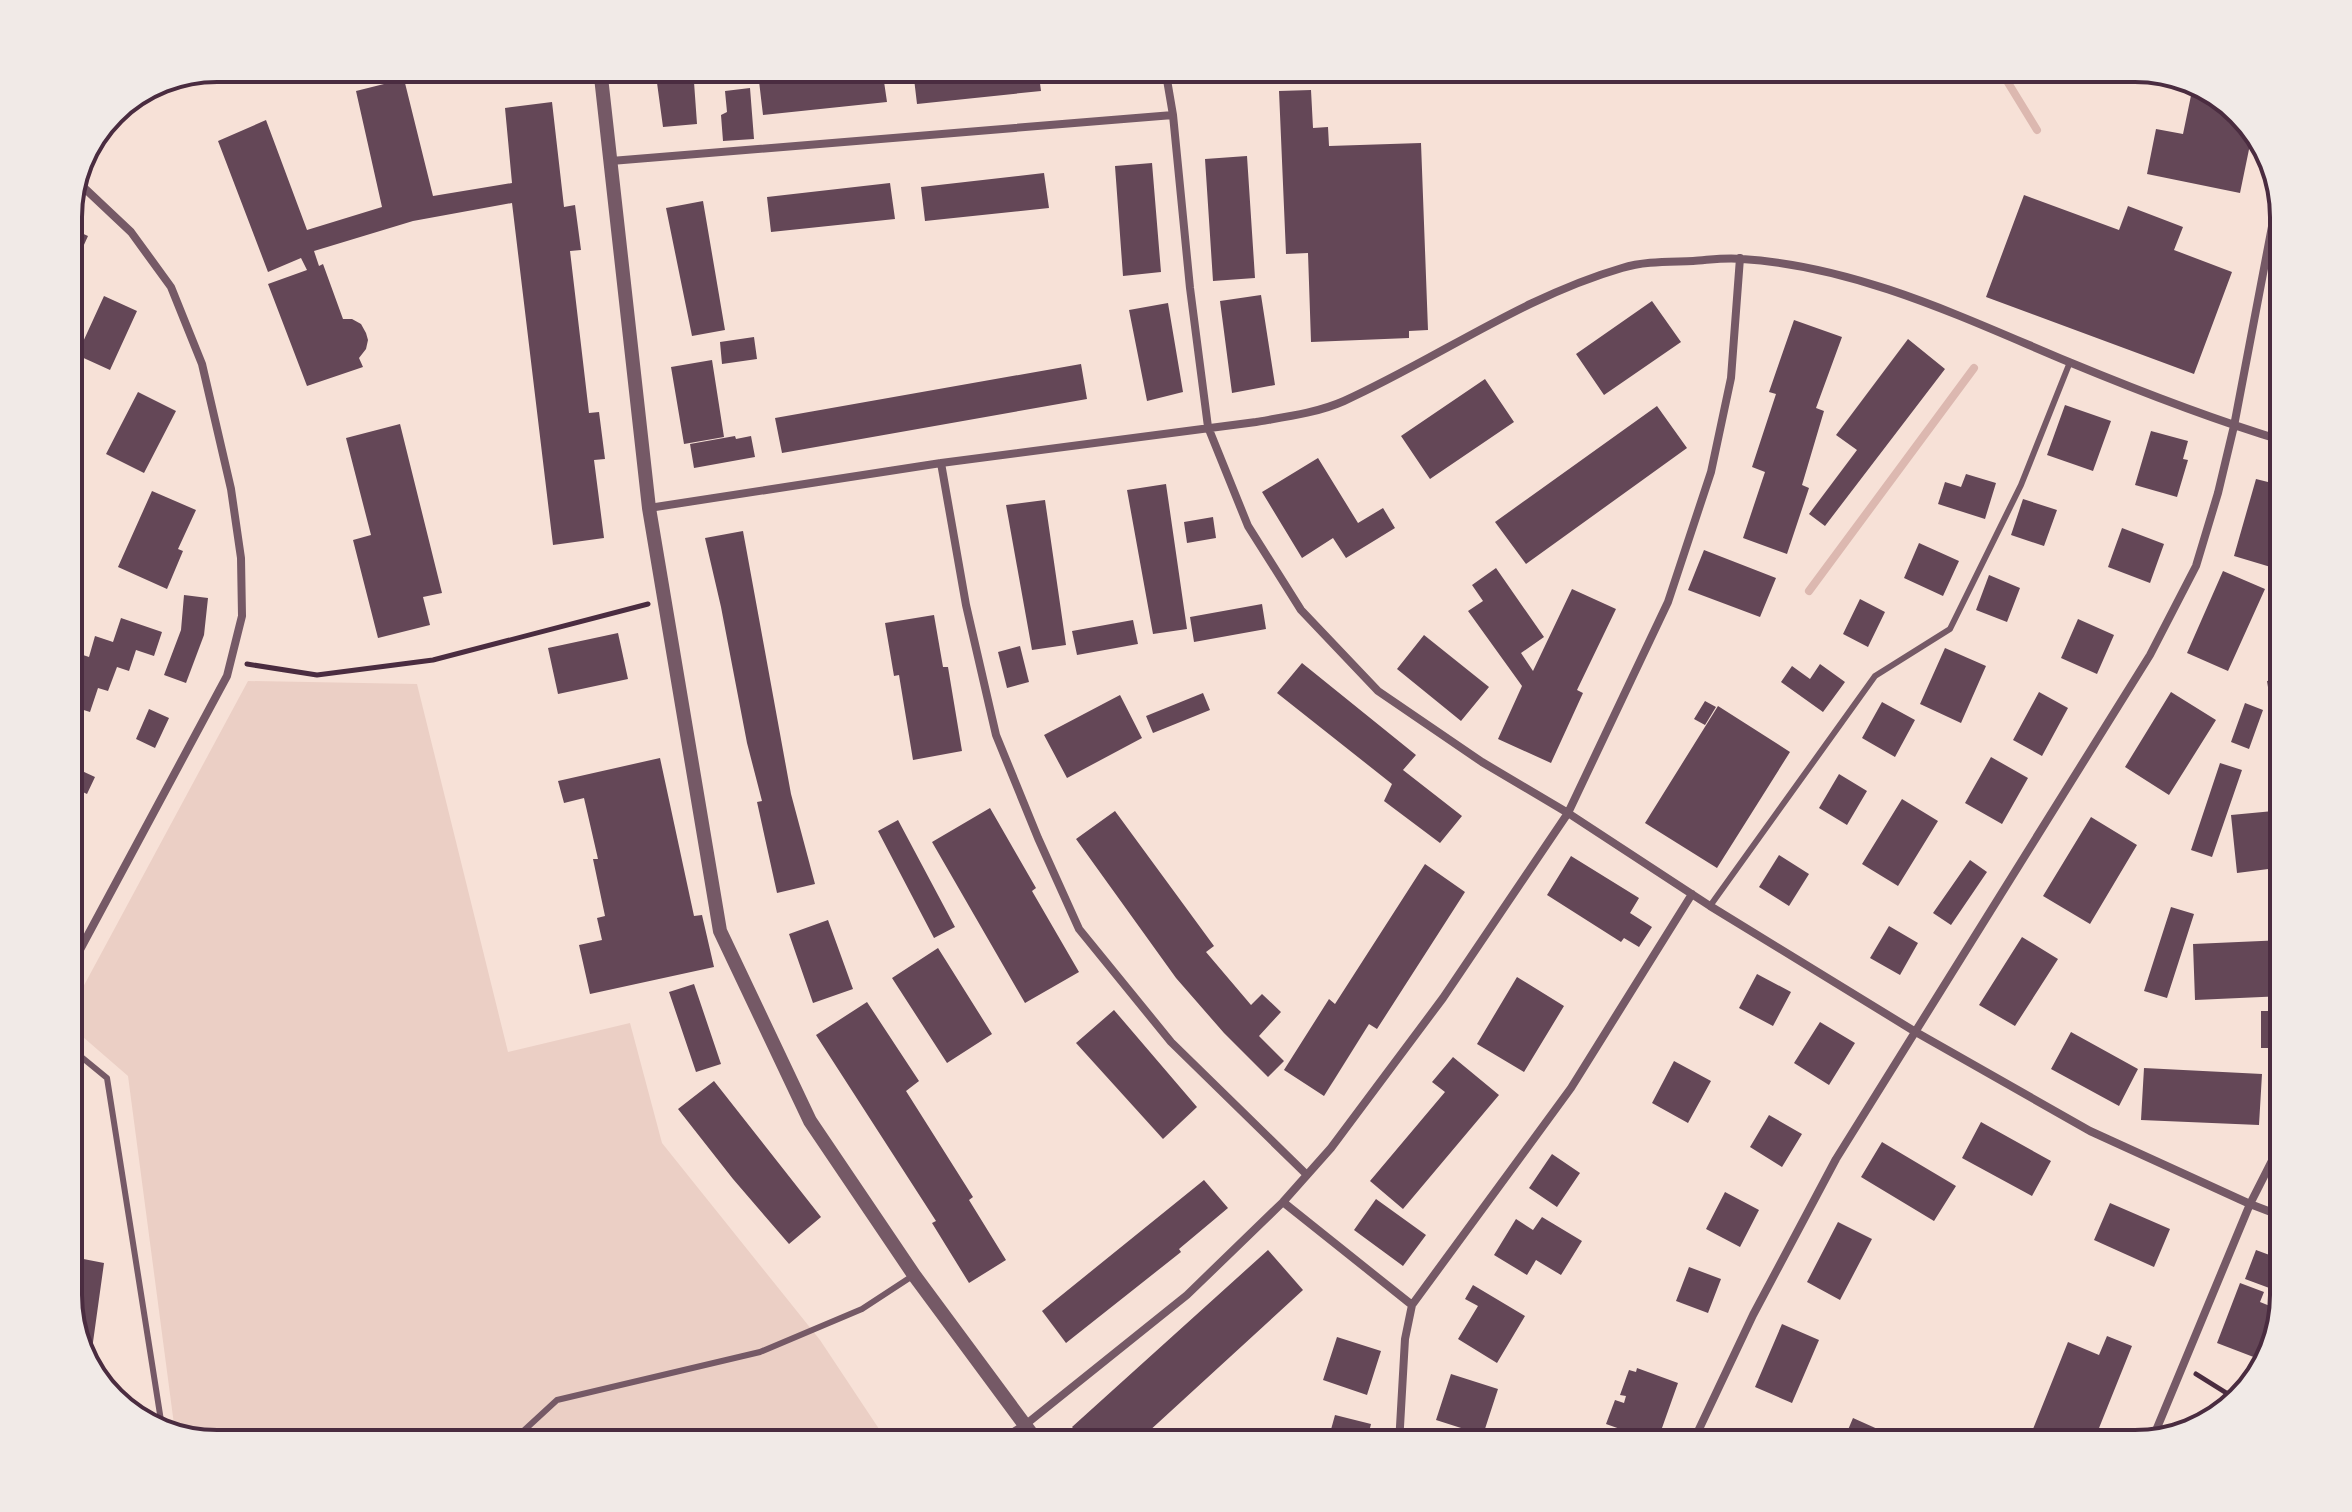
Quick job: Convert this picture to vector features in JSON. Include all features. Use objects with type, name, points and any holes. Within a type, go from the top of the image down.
[{"type":"street","points":[[602,82],[649,508],[720,931],[810,1121],[914,1275],[1029,1430]]},
{"type":"street","points":[[1167,82],[1208,427],[1248,526],[1301,610],[1378,691],[1482,762],[1914,1031],[2090,1131],[2270,1212]]},
{"type":"street","points":[[611,161],[1173,115]]},
{"type":"street","points":[[82,946],[227,676],[242,616],[241,558],[231,489],[202,364],[171,287],[131,232],[86,189]]},
{"type":"street","points":[[1698,1430],[1753,1315],[1836,1159],[2150,655],[2196,566],[2234,426],[2270,237]]},
{"type":"street","points":[[649,508],[941,463],[1301,414],[1342,402],[1546,296],[1621,268],[1645,263],[1740,258],[1858,280],[1949,310],[2070,362],[2234,426],[2270,437]]},
{"type":"street","points":[[1017,1430],[1187,1295],[1283,1202],[1331,1148],[1443,998],[1568,813],[1668,602],[1711,472],[1731,378],[1740,258]]},
{"type":"street","points":[[941,463],[966,605],[996,735],[1079,929],[1171,1042],[1306,1174]]},
{"type":"street","points":[[1400,1430],[1405,1339],[1412,1305],[1571,1088],[1692,894]]},
{"type":"street","points":[[2157,1427],[2250,1204],[2270,1165]]},
{"type":"street","points":[[1283,1202],[1412,1305]]},
{"type":"lane","points":[[1710,906],[1875,676],[1950,629],[2021,485],[2070,362]]},
{"type":"lane","points":[[82,1057],[107,1078],[161,1418]]},
{"type":"lane","points":[[524,1430],[557,1400],[760,1352],[862,1309],[914,1275]]},
{"type":"path","points":[[230,662],[317,675],[433,660],[665,600]]},
{"type":"path","points":[[2182,1365],[2227,1394]]},
{"type":"shaded area","points":[[248,681],[417,684],[508,1052],[630,1023],[662,1143],[820,1340],[880,1430],[217,1430],[174,1423],[128,1076],[82,1036],[82,989]]},
{"type":"building","points":[[405,82],[433,196],[512,183],[505,108],[552,102],[564,207],[575,205],[581,250],[570,251],[589,413],[599,412],[605,459],[594,460],[604,538],[553,545],[512,203],[413,221],[314,251],[319,266],[323,264],[343,319],[352,319],[361,324],[368,340],[359,358],[363,367],[307,386],[268,284],[307,270],[301,258],[268,272],[218,141],[266,120],[307,230],[382,207],[356,91]]},
{"type":"building","points":[[657,82],[694,82],[697,124],[663,127]]},
{"type":"building","points":[[759,82],[884,82],[887,102],[763,115]]},
{"type":"building","points":[[914,82],[1040,82],[1041,91],[917,104]]},
{"type":"building","points":[[750,88],[754,139],[723,141],[721,115],[727,112],[725,91]]},
{"type":"building","points":[[1311,90],[1313,128],[1328,127],[1329,146],[1421,143],[1428,330],[1409,331],[1409,338],[1311,342],[1308,253],[1286,254],[1279,91]]},
{"type":"building","points":[[2191,94],[2231,121],[2250,146],[2240,193],[2147,174],[2156,129],[2183,134]]},
{"type":"building","points":[[1247,156],[1255,278],[1213,281],[1205,159]]},
{"type":"building","points":[[1152,163],[1161,272],[1123,276],[1115,166]]},
{"type":"building","points":[[1044,173],[1049,208],[925,221],[921,187]]},
{"type":"building","points":[[890,183],[895,219],[771,232],[767,197]]},
{"type":"building","points":[[2024,195],[2119,230],[2128,206],[2183,227],[2174,250],[2232,272],[2194,374],[1986,297]]},
{"type":"building","points":[[703,201],[725,330],[692,336],[666,208]]},
{"type":"building","points":[[82,233],[88,236],[82,249]]},
{"type":"building","points":[[1261,295],[1275,385],[1232,393],[1220,301]]},
{"type":"building","points":[[104,296],[137,311],[110,370],[82,357],[82,344]]},
{"type":"building","points":[[1652,301],[1681,342],[1604,395],[1576,354]]},
{"type":"building","points":[[1168,303],[1183,392],[1147,401],[1129,310]]},
{"type":"building","points":[[1794,320],[1842,337],[1816,408],[1824,411],[1802,485],[1809,488],[1787,554],[1743,538],[1765,472],[1752,467],[1776,394],[1769,392]]},
{"type":"building","points":[[754,337],[757,359],[722,364],[720,342]]},
{"type":"building","points":[[1908,339],[1945,369],[1825,526],[1809,514],[1857,450],[1836,435]]},
{"type":"building","points":[[712,360],[724,437],[684,444],[671,367]]},
{"type":"building","points":[[1081,364],[1087,399],[782,453],[775,418]]},
{"type":"building","points":[[1485,379],[1514,422],[1430,479],[1401,436]]},
{"type":"building","points":[[138,392],[176,411],[144,473],[106,454]]},
{"type":"building","points":[[2065,405],[2111,421],[2093,471],[2047,455]]},
{"type":"building","points":[[1657,406],[1687,448],[1526,564],[1495,522]]},
{"type":"building","points":[[400,424],[442,593],[423,597],[430,625],[378,638],[353,540],[371,535],[346,438]]},
{"type":"building","points":[[2151,431],[2188,441],[2183,459],[2188,460],[2177,497],[2135,485]]},
{"type":"building","points":[[735,436],[736,439],[751,436],[755,457],[694,468],[690,444]]},
{"type":"building","points":[[1318,458],[1358,523],[1383,508],[1395,528],[1346,558],[1333,538],[1302,558],[1262,492]]},
{"type":"building","points":[[1966,474],[1996,483],[1985,519],[1938,504],[1945,482],[1961,487]]},
{"type":"building","points":[[2256,479],[2270,482],[2270,567],[2234,556]]},
{"type":"building","points":[[1166,484],[1187,629],[1153,634],[1127,490]]},
{"type":"building","points":[[152,491],[196,510],[178,549],[183,551],[167,589],[118,567]]},
{"type":"building","points":[[2023,499],[2057,510],[2044,546],[2011,535]]},
{"type":"building","points":[[1045,500],[1066,645],[1032,650],[1006,505]]},
{"type":"building","points":[[1213,517],[1216,538],[1187,543],[1184,522]]},
{"type":"building","points":[[2122,528],[2164,544],[2150,583],[2108,567]]},
{"type":"building","points":[[743,531],[791,794],[815,884],[777,893],[757,802],[762,801],[705,538]]},
{"type":"building","points":[[1919,543],[1959,561],[1943,596],[1904,578]]},
{"type":"building","points":[[1704,550],[1776,578],[1760,617],[1688,590]]},
{"type":"building","points":[[1496,568],[1544,637],[1521,653],[1533,671],[1572,589],[1616,609],[1577,690],[1583,693],[1551,763],[1498,739],[1522,686],[1468,611],[1483,601],[1472,585]]},
{"type":"building","points":[[2223,571],[2265,589],[2228,671],[2187,653]]},
{"type":"building","points":[[1989,575],[2020,588],[2007,622],[1976,610]]},
{"type":"building","points":[[184,595],[208,598],[204,635],[186,683],[164,675],[181,630]]},
{"type":"building","points":[[1860,599],[1885,612],[1868,647],[1843,634]]},
{"type":"building","points":[[1262,604],[1266,629],[1194,642],[1190,617]]},
{"type":"building","points":[[934,615],[943,667],[948,667],[962,751],[913,760],[899,675],[894,676],[885,623]]},
{"type":"building","points":[[121,618],[162,632],[154,656],[136,650],[129,671],[117,667],[108,691],[98,688],[90,712],[82,709],[82,655],[89,657],[95,636],[113,642]]},
{"type":"building","points":[[2078,619],[2114,635],[2097,674],[2061,658]]},
{"type":"building","points":[[1133,620],[1138,644],[1077,655],[1072,631]]},
{"type":"building","points":[[618,633],[628,679],[558,694],[548,648]]},
{"type":"building","points":[[1424,635],[1489,687],[1461,721],[1397,669]]},
{"type":"building","points":[[1020,646],[1029,682],[1007,688],[998,652]]},
{"type":"building","points":[[1945,648],[1986,666],[1961,723],[1920,704]]},
{"type":"building","points":[[1302,663],[1416,755],[1403,770],[1462,816],[1440,843],[1384,801],[1392,784],[1277,693]]},
{"type":"building","points":[[1820,664],[1845,682],[1823,712],[1781,682],[1792,666],[1810,679]]},
{"type":"building","points":[[2039,692],[2068,708],[2042,756],[2013,740]]},
{"type":"building","points":[[2171,692],[2216,720],[2169,795],[2125,767]]},
{"type":"building","points":[[1203,693],[1210,710],[1153,733],[1146,716]]},
{"type":"building","points":[[1120,695],[1142,738],[1067,778],[1044,735]]},
{"type":"building","points":[[1705,701],[1716,707],[1705,725],[1694,719]]},
{"type":"building","points":[[1882,702],[1915,720],[1895,757],[1862,738]]},
{"type":"building","points":[[2245,703],[2263,710],[2249,749],[2231,742]]},
{"type":"building","points":[[1718,706],[1790,752],[1717,868],[1645,823]]},
{"type":"building","points":[[149,709],[169,718],[155,748],[136,739]]},
{"type":"building","points":[[1991,757],[2028,778],[2002,824],[1965,803]]},
{"type":"building","points":[[660,758],[694,916],[702,915],[714,967],[590,994],[579,945],[602,940],[597,918],[605,916],[593,859],[598,859],[584,798],[564,803],[558,781]]},
{"type":"building","points":[[2220,763],[2242,770],[2212,857],[2191,850]]},
{"type":"building","points":[[82,771],[95,777],[87,794],[82,792]]},
{"type":"building","points":[[1839,774],[1867,791],[1847,825],[1819,808]]},
{"type":"building","points":[[1902,799],[1938,821],[1898,886],[1862,864]]},
{"type":"building","points":[[990,808],[1036,888],[1032,891],[1079,972],[1025,1003],[932,842]]},
{"type":"building","points":[[1115,811],[1214,946],[1206,952],[1251,1005],[1262,994],[1281,1012],[1259,1036],[1284,1061],[1268,1077],[1176,978],[1076,839]]},
{"type":"building","points":[[2270,811],[2270,869],[2237,873],[2231,815]]},
{"type":"building","points":[[2091,817],[2137,845],[2090,924],[2043,896]]},
{"type":"building","points":[[898,820],[955,927],[934,938],[878,831]]},
{"type":"building","points":[[1779,855],[1809,874],[1789,906],[1759,887]]},
{"type":"building","points":[[1571,856],[1639,898],[1630,913],[1652,927],[1639,947],[1624,938],[1621,942],[1547,895]]},
{"type":"building","points":[[1970,860],[1987,872],[1951,925],[1933,913]]},
{"type":"building","points":[[1425,864],[1465,892],[1377,1029],[1369,1024],[1324,1096],[1284,1070],[1329,999],[1335,1004]]},
{"type":"building","points":[[2171,907],[2194,914],[2167,998],[2144,991]]},
{"type":"building","points":[[828,920],[853,989],[813,1003],[789,934]]},
{"type":"building","points":[[1889,926],[1918,943],[1900,975],[1870,958]]},
{"type":"building","points":[[2022,937],[2058,959],[2015,1026],[1979,1005]]},
{"type":"building","points":[[2270,941],[2270,997],[2195,1000],[2193,944]]},
{"type":"building","points":[[938,948],[992,1034],[947,1063],[892,978]]},
{"type":"building","points":[[1757,974],[1791,992],[1773,1026],[1739,1008]]},
{"type":"building","points":[[1517,977],[1564,1006],[1524,1072],[1477,1044]]},
{"type":"building","points":[[694,984],[721,1064],[696,1072],[669,992]]},
{"type":"building","points":[[867,1002],[919,1081],[906,1091],[973,1197],[969,1200],[1006,1260],[969,1283],[932,1223],[936,1221],[816,1035]]},
{"type":"building","points":[[1114,1010],[1197,1107],[1163,1139],[1076,1043]]},
{"type":"building","points":[[2261,1011],[2270,1011],[2270,1048],[2261,1048]]},
{"type":"building","points":[[1820,1022],[1855,1043],[1829,1085],[1794,1063]]},
{"type":"building","points":[[2071,1032],[2138,1069],[2119,1106],[2051,1069]]},
{"type":"building","points":[[1453,1057],[1499,1095],[1403,1209],[1370,1181],[1445,1092],[1432,1082]]},
{"type":"building","points":[[1674,1061],[1711,1081],[1688,1123],[1652,1103]]},
{"type":"building","points":[[2144,1068],[2262,1074],[2259,1125],[2141,1120]]},
{"type":"building","points":[[714,1081],[821,1217],[789,1244],[678,1109]]},
{"type":"building","points":[[1769,1115],[1802,1134],[1782,1167],[1750,1147]]},
{"type":"building","points":[[1981,1122],[2051,1161],[2032,1196],[1962,1158]]},
{"type":"building","points":[[1882,1142],[1956,1186],[1934,1221],[1861,1177]]},
{"type":"building","points":[[1552,1154],[1580,1173],[1557,1207],[1529,1188]]},
{"type":"building","points":[[1204,1180],[1228,1208],[1179,1249],[1181,1252],[1066,1343],[1042,1311]]},
{"type":"building","points":[[1725,1192],[1759,1210],[1740,1247],[1706,1229]]},
{"type":"building","points":[[1376,1199],[1426,1235],[1403,1266],[1354,1230]]},
{"type":"building","points":[[2110,1203],[2170,1229],[2154,1267],[2094,1240]]},
{"type":"building","points":[[1542,1217],[1582,1241],[1561,1275],[1536,1260],[1527,1275],[1494,1255],[1516,1219],[1533,1230]]},
{"type":"building","points":[[1838,1222],[1872,1239],[1840,1300],[1807,1282]]},
{"type":"building","points":[[1268,1250],[1303,1290],[1150,1430],[1075,1430],[1072,1427]]},
{"type":"building","points":[[2256,1250],[2270,1255],[2270,1288],[2245,1279]]},
{"type":"building","points":[[82,1259],[104,1263],[92,1346],[82,1304]]},
{"type":"building","points":[[1689,1267],[1721,1279],[1708,1313],[1676,1301]]},
{"type":"building","points":[[2240,1283],[2264,1292],[2260,1302],[2269,1306],[2269,1313],[2255,1357],[2217,1343]]},
{"type":"building","points":[[1473,1285],[1525,1316],[1497,1363],[1458,1339],[1478,1306],[1465,1299]]},
{"type":"building","points":[[1782,1324],[1819,1340],[1792,1403],[1755,1387]]},
{"type":"building","points":[[2107,1336],[2132,1346],[2098,1430],[2033,1430],[2068,1342],[2099,1355]]},
{"type":"building","points":[[1337,1337],[1381,1351],[1367,1395],[1323,1380]]},
{"type":"building","points":[[1637,1368],[1678,1383],[1661,1430],[1623,1430],[1606,1424],[1615,1400],[1624,1403],[1626,1396],[1620,1395],[1629,1370],[1636,1372]]},
{"type":"building","points":[[1451,1374],[1498,1389],[1485,1430],[1467,1430],[1436,1420]]},
{"type":"building","points":[[1335,1415],[1371,1424],[1370,1430],[1331,1430]]},
{"type":"building","points":[[1853,1418],[1880,1430],[1848,1430]]},
{"type":"waterway","points":[[2008,82],[2037,130]]},
{"type":"waterway","points":[[1809,591],[1974,368]]}]
